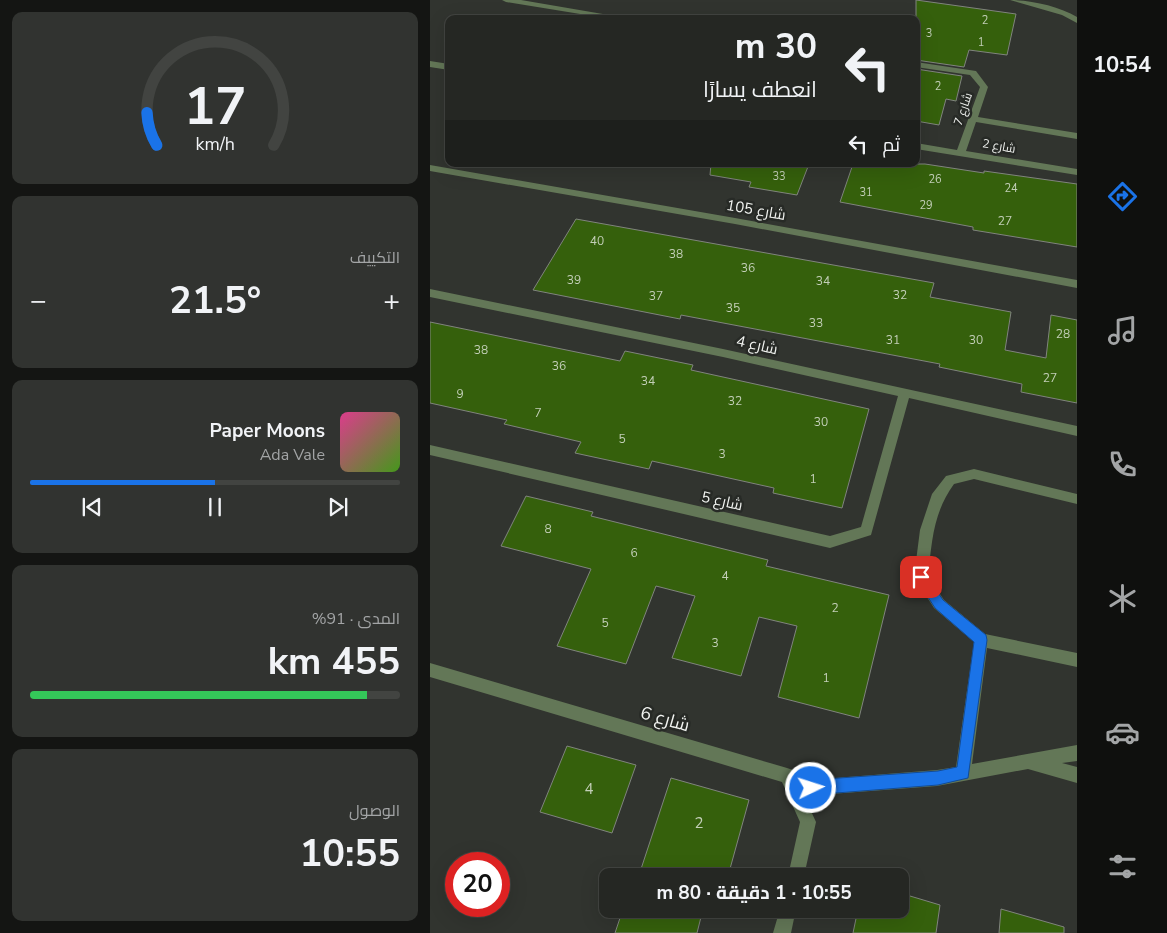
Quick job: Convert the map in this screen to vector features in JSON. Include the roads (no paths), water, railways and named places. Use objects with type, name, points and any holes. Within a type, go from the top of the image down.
[{"type":"street","points":[[506,0],[591,15]]},
{"type":"street","points":[[1014,0],[1065,13],[1077,21]]},
{"type":"street","points":[[430,64],[445,66]]},
{"type":"street","name":"شارع 7","points":[[920,65],[973,73],[984,87],[961,153]]},
{"type":"street","points":[[973,118],[1077,136]]},
{"type":"street","name":"شارع 2","points":[[920,147],[1077,172]]},
{"type":"street","name":"شارع 105","points":[[430,168],[1077,284]]},
{"type":"street","name":"شارع 4","points":[[430,294],[723,353],[1077,431]]},
{"type":"street","name":"شارع 5","points":[[430,450],[830,542],[866,531],[904,394]]},
{"type":"street","points":[[1077,498],[974,474],[950,480],[937,498],[927,530],[921,577],[939,604],[981,640],[1077,660]]},
{"type":"street","points":[[963,773],[981,640]]},
{"type":"street","name":"شارع 6","points":[[430,670],[787,776],[808,822],[798,868]]},
{"type":"street","points":[[793,789],[938,778],[1077,753]]},
{"type":"street","points":[[1026,762],[1077,775]]},
{"type":"street","points":[[782,933],[786,918]]}]
